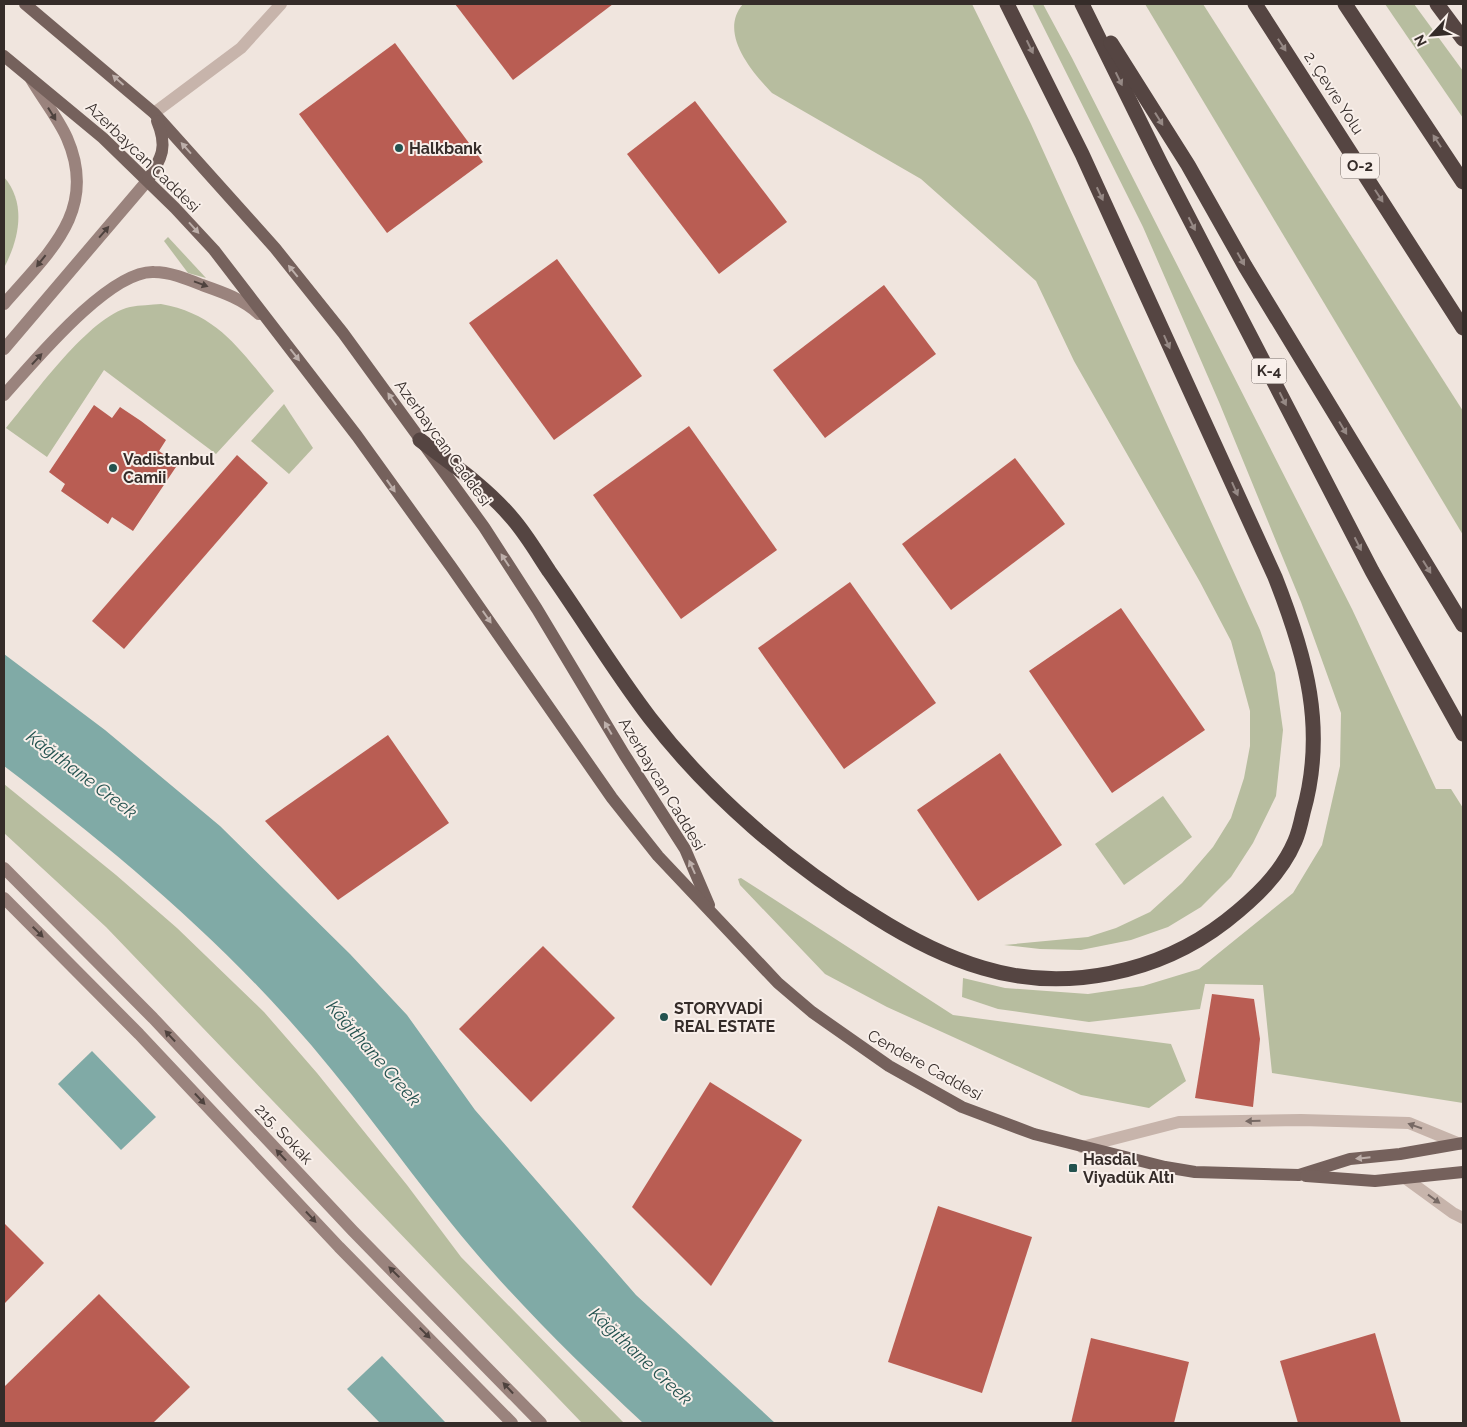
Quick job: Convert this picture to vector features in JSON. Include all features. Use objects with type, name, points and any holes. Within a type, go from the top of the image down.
[{"type":"highway","points":[[420,440],[482,488],[513,519],[650,718],[719,797],[800,864],[871,915],[943,953],[983,968],[1027,978],[1111,974],[1148,964],[1180,951],[1211,932],[1265,888],[1296,840],[1312,781],[1313,712],[1306,668],[1294,627],[1274,577],[1082,154],[1008,4]]},
{"type":"highway","name":"K-4","points":[[1082,4],[1160,162],[1372,571],[1463,734]]},
{"type":"highway","points":[[1086,4],[1188,165],[1245,266],[1463,625]]},
{"type":"highway","name":"2. Çevre Yolu","points":[[1255,4],[1463,328]]},
{"type":"highway","points":[[1345,4],[1463,182]]},
{"type":"highway","points":[[1437,4],[1463,39]]},
{"type":"main road","name":"Azerbaycan Caddesi","points":[[25,4],[154,113],[274,248],[343,333],[484,528],[538,609],[624,754],[685,849],[712,912]]},
{"type":"main road","name":"Azerbaycan Caddesi","points":[[4,56],[27,73],[103,138],[148,180],[214,250],[357,436],[452,568],[612,798],[658,856],[712,912]]},
{"type":"main road","points":[[148,180],[162,158],[164,137],[154,113]]},
{"type":"main road","name":"Cendere Caddesi","points":[[712,912],[778,983],[812,1012],[889,1066],[962,1107],[1034,1134],[1082,1148],[1195,1172],[1299,1175],[1350,1159],[1400,1154],[1461,1144]]},
{"type":"main road","points":[[1299,1175],[1375,1180],[1463,1172]]},
{"type":"street","points":[[4,304],[32,273],[70,223],[78,188],[73,154],[66,136],[27,73]]},
{"type":"street","points":[[4,349],[148,180]]},
{"type":"street","points":[[4,395],[99,297],[128,279],[153,272],[171,275],[217,290],[248,304],[266,320]]},
{"type":"street","name":"215. Sokak","points":[[4,868],[153,1018],[352,1231],[541,1423]]},
{"type":"street","points":[[4,898],[139,1034],[339,1246],[512,1423]]},
{"type":"lane","points":[[154,113],[241,48],[281,4]]},
{"type":"lane","points":[[1082,1148],[1180,1122],[1198,1121],[1409,1123],[1461,1144]]},
{"type":"lane","points":[[1405,1178],[1453,1213],[1463,1218]]},
{"type":"green space","points":[[743,4],[972,4],[1031,124],[1260,630],[1275,673],[1283,730],[1276,796],[1253,843],[1231,877],[1201,907],[1168,927],[1131,940],[1081,950],[1040,949],[1004,945],[1088,937],[1116,928],[1150,912],[1182,883],[1213,847],[1231,818],[1244,778],[1250,746],[1250,711],[1231,641],[1200,582],[1074,361],[1036,281],[921,179],[772,93],[747,63],[736,39],[734,27],[736,15]]},
{"type":"green space","points":[[1032,4],[1043,4],[1072,58],[1352,609],[1436,789],[1451,789],[1463,808],[1463,1103],[1272,1073],[1263,985],[1205,984],[1200,1009],[1089,1022],[998,1009],[962,997],[963,978],[1005,988],[1088,994],[1143,986],[1199,969],[1293,893],[1322,845],[1340,766],[1341,713],[1301,602],[1219,402],[1143,227]]},
{"type":"green space","points":[[1145,4],[1203,4],[1463,411],[1463,535]]},
{"type":"green space","points":[[1385,4],[1414,4],[1463,71],[1463,118]]},
{"type":"green space","points":[[4,177],[16,199],[18,222],[14,245],[4,268]]},
{"type":"green space","points":[[168,237],[206,278],[188,273],[164,241]]},
{"type":"green space","points":[[161,304],[181,309],[213,325],[238,348],[274,391],[216,454],[104,370],[47,457],[6,428],[63,358],[97,325],[114,313],[130,307]]},
{"type":"green space","points":[[284,404],[313,448],[289,474],[251,441]]},
{"type":"green space","points":[[4,784],[116,875],[177,928],[264,1012],[317,1073],[407,1185],[461,1257],[624,1423],[582,1423],[106,927],[4,833]]},
{"type":"green space","points":[[1163,796],[1192,837],[1124,885],[1095,844]]},
{"type":"green space","points":[[741,878],[953,1015],[1171,1044],[1186,1081],[1149,1108],[1081,1095],[887,1007],[825,974],[740,885],[738,879]]},
{"type":"water","name":"Kâğıthane Creek","points":[[4,654],[105,730],[220,826],[350,954],[407,1015],[475,1110],[636,1295],[775,1423],[643,1423],[592,1375],[519,1301],[473,1250],[332,1070],[257,986],[224,952],[153,887],[116,855],[4,766]]},
{"type":"water","points":[[92,1051],[156,1117],[121,1150],[58,1084]]},
{"type":"water","points":[[382,1356],[445,1422],[380,1423],[347,1389]]},
{"type":"building","points":[[455,4],[613,4],[513,80]]},
{"type":"building","points":[[395,43],[483,162],[387,233],[299,114]]},
{"type":"building","points":[[695,101],[787,222],[719,274],[627,154]]},
{"type":"building","points":[[557,259],[642,376],[554,440],[469,323]]},
{"type":"building","points":[[884,285],[936,354],[825,438],[773,370]]},
{"type":"building","name":"Vadistanbul Camii","points":[[94,405],[112,418],[120,407],[141,421],[166,440],[159,451],[178,464],[133,531],[112,517],[108,524],[61,491],[65,484],[49,472]]},
{"type":"building","points":[[689,426],[777,550],[681,619],[593,495]]},
{"type":"building","points":[[237,455],[268,483],[124,649],[92,621]]},
{"type":"building","points":[[1015,458],[1065,524],[951,610],[902,544]]},
{"type":"building","points":[[850,582],[936,703],[844,769],[758,648]]},
{"type":"building","points":[[1121,608],[1205,730],[1112,793],[1029,671]]},
{"type":"building","points":[[388,735],[449,823],[338,900],[265,821]]},
{"type":"building","points":[[1000,753],[1062,845],[978,901],[917,810]]},
{"type":"building","points":[[543,946],[615,1018],[531,1102],[459,1029]]},
{"type":"building","points":[[1212,994],[1254,999],[1260,1039],[1253,1107],[1195,1098]]},
{"type":"building","points":[[710,1082],[802,1140],[711,1286],[632,1207]]},
{"type":"building","points":[[938,1206],[1032,1237],[982,1393],[888,1362]]},
{"type":"building","points":[[4,1223],[44,1263],[4,1304]]},
{"type":"building","points":[[99,1294],[190,1387],[153,1423],[4,1423],[4,1387]]},
{"type":"building","points":[[1375,1333],[1401,1423],[1298,1423],[1280,1361]]},
{"type":"building","points":[[1091,1338],[1189,1362],[1174,1423],[1071,1423]]},
{"type":"place","name":"Halkbank","points":[[399,148]]},
{"type":"place","name":"Vadistanbul Camii","points":[[113,468]]},
{"type":"place","name":"STORYVADİ REAL ESTATE","points":[[664,1017]]},
{"type":"place","name":"Hasdal Viyadük Altı","points":[[1073,1168]]}]
